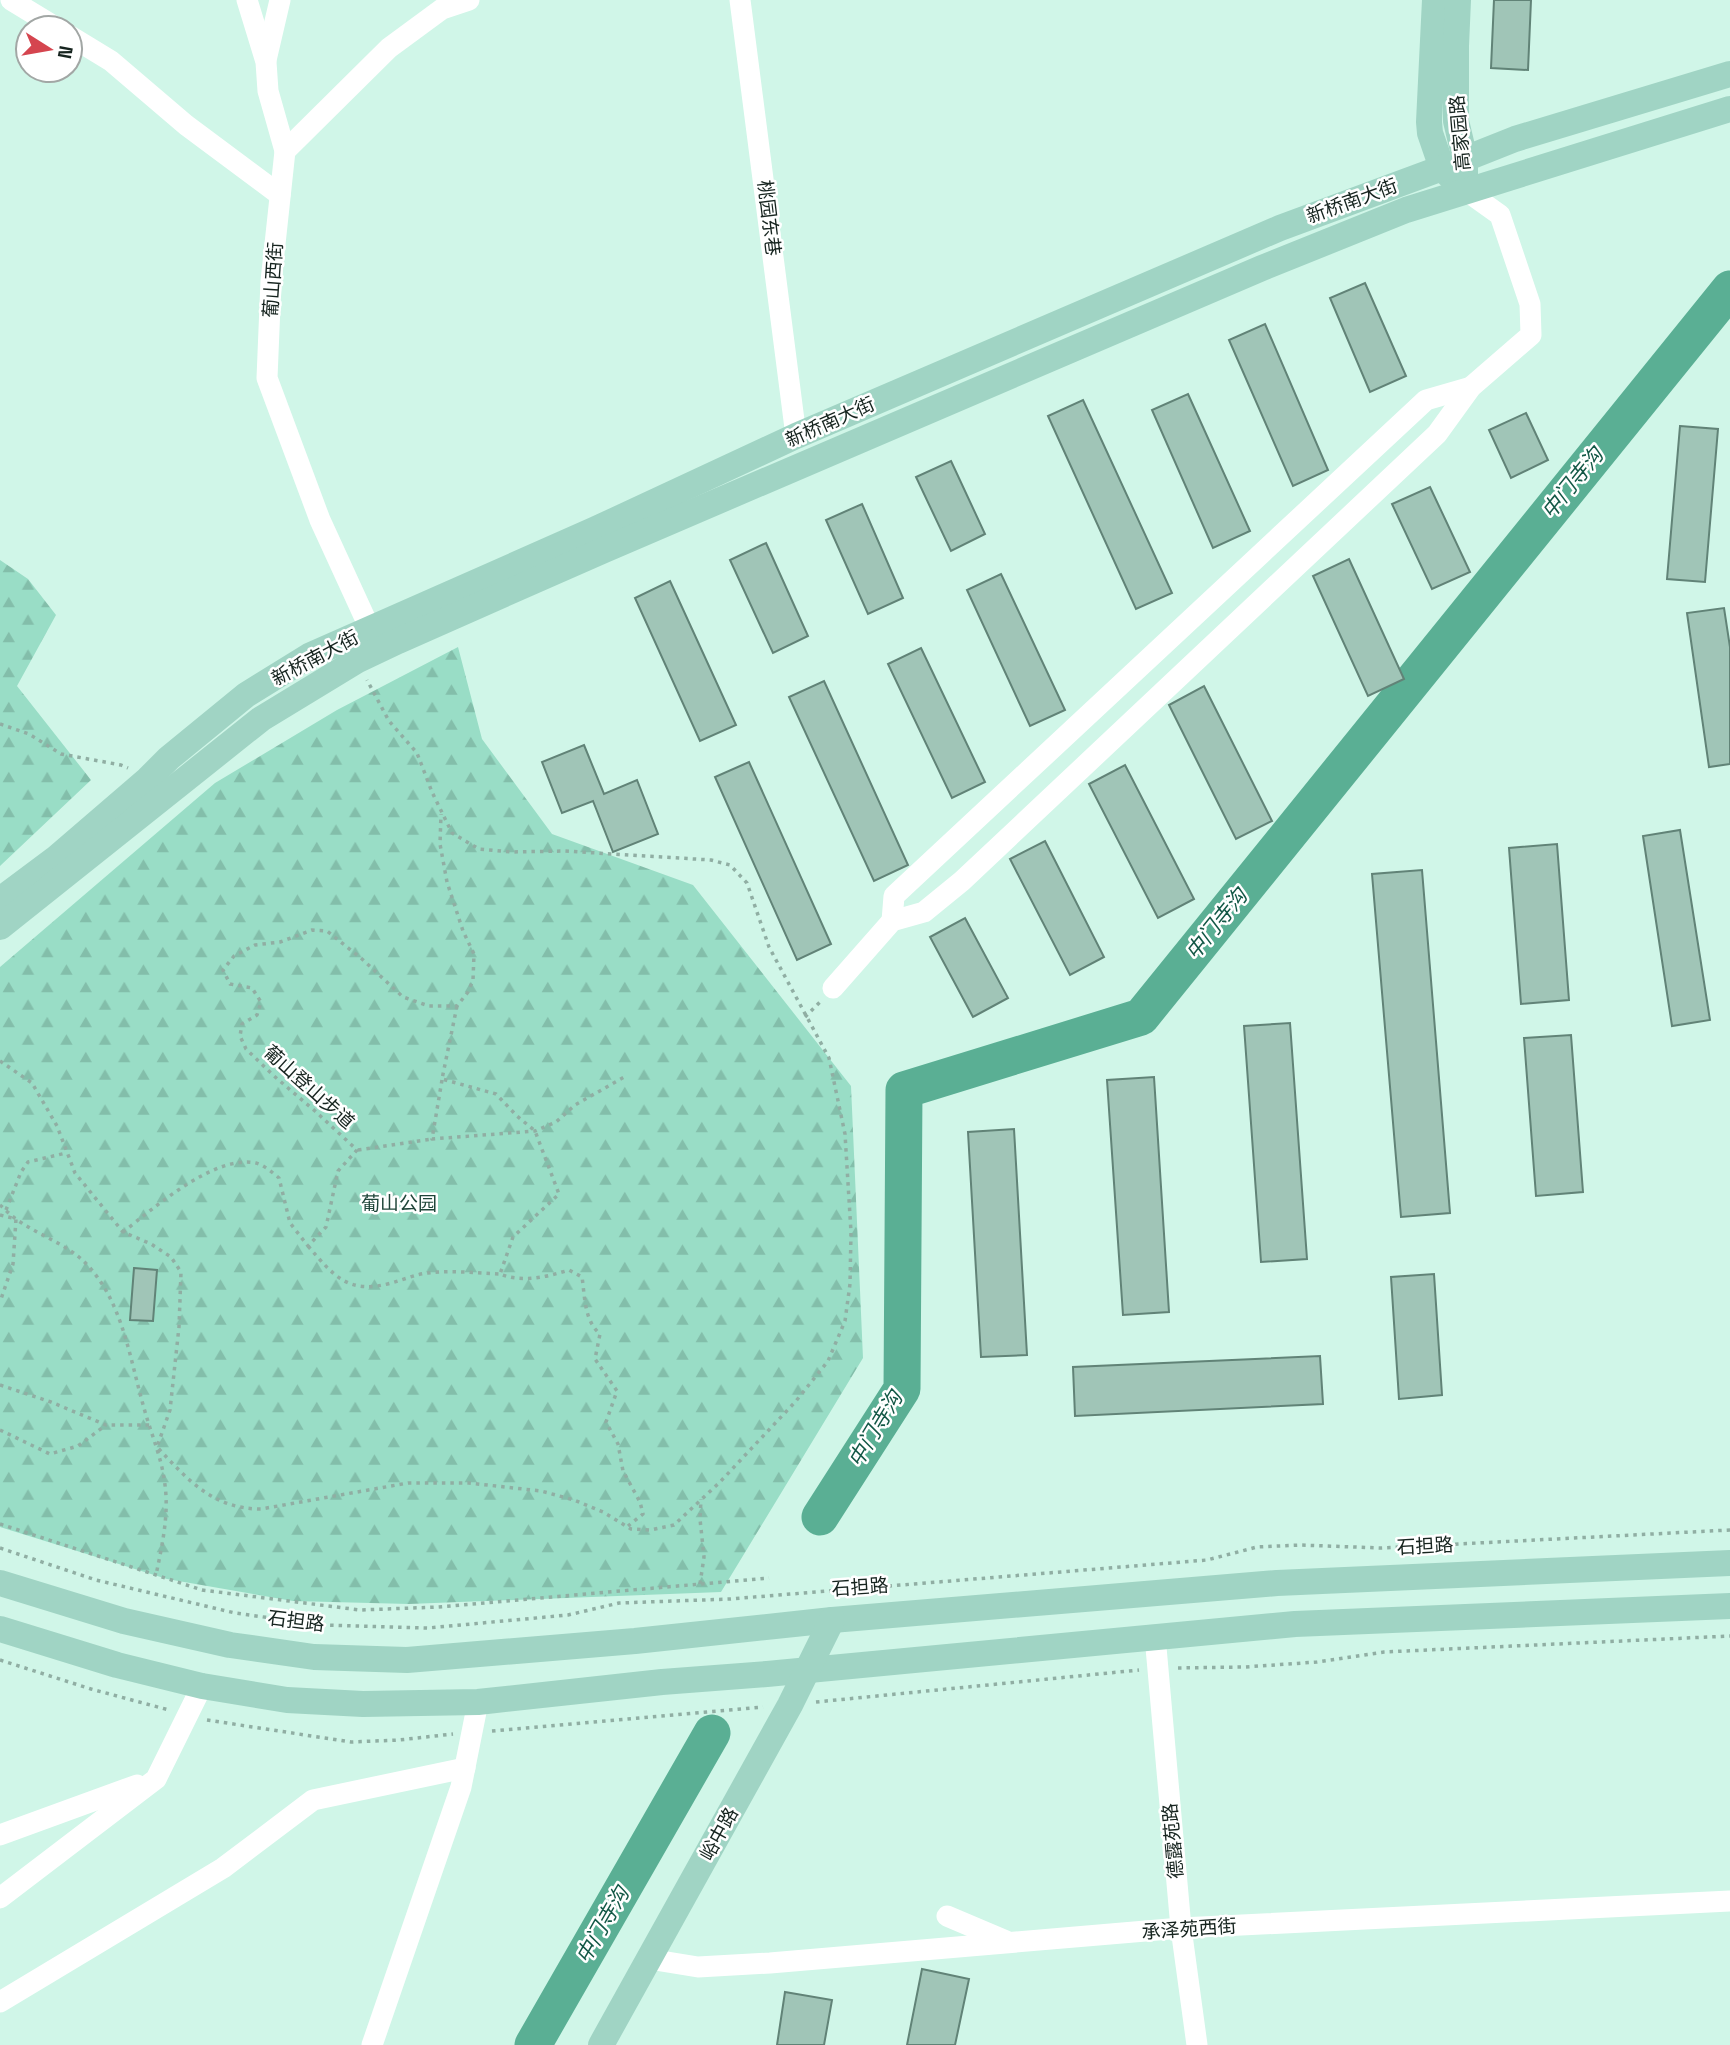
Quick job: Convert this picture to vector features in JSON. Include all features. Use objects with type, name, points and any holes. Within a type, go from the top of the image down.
[{"type":"main road","name":"高家园路","points":[[1435,0],[1430,133],[1453,164],[1465,190]]},
{"type":"main road","name":"高家园路","points":[[1453,164],[1458,0]]},
{"type":"main road","name":"新桥南大街","points":[[0,901],[55,859],[169,758],[246,695],[309,656],[607,525],[796,436],[1280,228],[1515,139],[1730,74]]},
{"type":"main road","name":"新桥南大街","points":[[0,926],[261,719],[358,660],[604,550],[1262,268],[1406,210],[1730,108]]},
{"type":"main road","name":"石担路","points":[[0,1583],[124,1621],[230,1646],[314,1657],[407,1660],[832,1620],[1277,1583],[1730,1563]]},
{"type":"main road","points":[[0,1629],[117,1665],[202,1686],[287,1700],[363,1704],[478,1702],[662,1682],[1295,1624],[1730,1606]]},
{"type":"main road","name":"峪中路","points":[[601,2045],[808,1670],[832,1620]]},
{"type":"street","points":[[11,0],[34,14]]},
{"type":"street","points":[[247,0],[266,62],[268,91],[285,151],[390,48],[442,9],[469,0]]},
{"type":"street","points":[[266,62],[280,0]]},
{"type":"street","name":"桃园东巷","points":[[740,0],[796,436]]},
{"type":"street","points":[[84,45],[111,61],[186,125],[281,195]]},
{"type":"street","name":"葡山西街","points":[[285,151],[271,281],[267,378],[320,520],[370,629]]},
{"type":"street","points":[[833,988],[892,921],[924,912],[962,881],[1437,435],[1471,387],[1531,335],[1530,304],[1500,215],[1465,190]]},
{"type":"street","points":[[892,921],[894,897],[1426,400],[1471,387]]},
{"type":"street","name":"德露苑路","points":[[1155,1636],[1181,1928],[1197,2045]]},
{"type":"street","points":[[0,1898],[156,1779],[202,1686]]},
{"type":"street","points":[[372,2045],[456,1800],[478,1702]]},
{"type":"street","points":[[0,2002],[223,1868],[313,1800],[465,1768]]},
{"type":"street","points":[[0,1835],[156,1779]]},
{"type":"street","name":"承泽苑西街","points":[[649,1959],[698,1967],[1181,1928],[1730,1901]]},
{"type":"street","points":[[947,1916],[1010,1943]]},
{"type":"path","points":[[157,1447],[192,1484],[220,1502],[244,1509],[261,1509],[408,1483],[469,1483],[541,1492],[574,1500],[603,1512],[631,1529],[650,1531],[674,1525],[796,1401],[828,1361],[845,1321],[850,1284],[850,1220],[845,1134],[829,1058],[769,947],[747,883],[730,865],[711,860],[479,849],[452,833],[417,753],[389,721],[366,679],[356,684]]},
{"type":"path","points":[[0,724],[29,734],[61,754],[121,765],[148,779]]},
{"type":"path","points":[[432,1139],[457,1006],[473,980],[474,954],[463,931],[447,882],[440,844],[442,812]]},
{"type":"path","name":"葡山登山步道","points":[[357,1150],[246,1049],[240,1036],[242,1024],[257,1015],[261,1002],[251,988],[230,984],[223,970],[234,956],[255,946],[280,942],[312,930],[327,931],[403,997],[429,1006],[457,1006]]},
{"type":"path","points":[[0,1061],[32,1083],[57,1126],[75,1173],[123,1232],[171,1256],[181,1272],[179,1326],[170,1410],[157,1447]]},
{"type":"path","name":"葡山登山步道","points":[[308,1245],[326,1227],[338,1171],[357,1150],[432,1139],[535,1131],[556,1122],[575,1105],[626,1076]]},
{"type":"path","points":[[442,1079],[496,1094],[535,1131],[559,1194],[513,1237],[500,1274]]},
{"type":"path","points":[[6,1210],[21,1172],[28,1162],[67,1153]]},
{"type":"path","points":[[123,1232],[173,1194],[216,1169],[231,1162],[258,1163],[279,1178],[290,1223],[325,1266],[348,1284],[364,1288],[426,1273],[500,1274],[514,1280],[548,1277],[569,1270],[582,1277],[591,1326],[600,1334],[596,1359],[617,1391],[606,1422],[618,1444],[623,1471],[640,1502],[643,1514],[628,1527]]},
{"type":"path","points":[[0,1205],[16,1219],[69,1248],[91,1268],[110,1295],[122,1325],[166,1487],[164,1536],[156,1575]]},
{"type":"path","points":[[0,1215],[16,1219]]},
{"type":"path","points":[[0,1302],[13,1264],[16,1219]]},
{"type":"path","points":[[0,1385],[51,1402],[106,1425],[150,1425]]},
{"type":"path","points":[[0,1430],[50,1454],[78,1446],[106,1425]]},
{"type":"path","points":[[700,1584],[704,1557],[701,1499]]},
{"type":"path","points":[[0,1524],[202,1590],[360,1610],[438,1607],[769,1578]]},
{"type":"path","name":"石担路","points":[[0,1548],[96,1580],[235,1614],[321,1625],[428,1628],[568,1615],[619,1603],[730,1599],[1207,1560],[1256,1547],[1300,1545],[1381,1548],[1730,1530]]},
{"type":"green space","points":[[0,560],[28,579],[56,615],[17,686],[91,780],[0,866]]},
{"type":"green space","name":"葡山公园","points":[[458,647],[482,739],[552,834],[693,885],[851,1086],[863,1358],[721,1592],[409,1604],[293,1601],[167,1579],[0,1527],[0,967],[215,783],[337,710]]},
{"type":"building","points":[[1494,0],[1531,0],[1528,70],[1491,68]]},
{"type":"building","points":[[1365,283],[1406,376],[1370,392],[1330,298]]},
{"type":"building","points":[[1265,324],[1328,470],[1293,486],[1229,340]]},
{"type":"building","points":[[1188,394],[1250,531],[1213,548],[1152,410]]},
{"type":"building","points":[[1083,400],[1172,593],[1136,609],[1048,416]]},
{"type":"building","points":[[1526,413],[1548,460],[1511,478],[1489,430]]},
{"type":"building","points":[[1680,426],[1718,429],[1705,582],[1667,579]]},
{"type":"building","points":[[951,461],[985,534],[951,551],[916,477]]},
{"type":"building","points":[[1430,487],[1470,572],[1432,589],[1392,504]]},
{"type":"building","points":[[862,504],[903,598],[868,614],[826,520]]},
{"type":"building","points":[[766,543],[808,636],[773,653],[730,560]]},
{"type":"building","points":[[1349,559],[1404,679],[1368,696],[1313,576]]},
{"type":"building","points":[[1001,574],[1065,710],[1030,726],[967,590]]},
{"type":"building","points":[[670,581],[736,725],[700,741],[635,598]]},
{"type":"building","points":[[1724,608],[1730,647],[1730,764],[1709,767],[1687,613]]},
{"type":"building","points":[[921,648],[985,782],[952,798],[888,664]]},
{"type":"building","points":[[824,681],[908,865],[874,881],[789,697]]},
{"type":"building","points":[[1204,686],[1272,821],[1236,839],[1169,705]]},
{"type":"building","points":[[584,745],[604,794],[637,780],[658,834],[613,852],[593,801],[562,813],[542,762]]},
{"type":"building","points":[[749,762],[831,944],[797,960],[715,777]]},
{"type":"building","points":[[1125,765],[1194,899],[1158,918],[1089,784]]},
{"type":"building","points":[[1680,830],[1710,1020],[1672,1026],[1643,836]]},
{"type":"building","points":[[1045,841],[1104,957],[1070,975],[1010,859]]},
{"type":"building","points":[[1557,844],[1569,1000],[1521,1004],[1509,848]]},
{"type":"building","points":[[1422,870],[1450,1213],[1401,1217],[1372,874]]},
{"type":"building","points":[[965,918],[1008,998],[973,1017],[930,937]]},
{"type":"building","points":[[1290,1023],[1307,1259],[1261,1262],[1244,1026]]},
{"type":"building","points":[[1571,1035],[1583,1192],[1536,1196],[1524,1038]]},
{"type":"building","points":[[1154,1077],[1169,1312],[1123,1315],[1107,1080]]},
{"type":"building","points":[[1014,1129],[1027,1355],[981,1357],[968,1132]]},
{"type":"building","points":[[134,1268],[157,1270],[153,1321],[130,1320]]},
{"type":"building","points":[[1434,1274],[1442,1395],[1399,1399],[1391,1277]]},
{"type":"building","points":[[1320,1356],[1323,1404],[1075,1416],[1073,1367]]},
{"type":"building","points":[[922,1969],[969,1979],[955,2045],[907,2045]]},
{"type":"building","points":[[785,1992],[832,2000],[824,2045],[777,2045]]},
{"type":"waterway","name":"中门寺沟","points":[[820,1517],[902,1389],[904,1090],[1141,1017],[1730,289]]},
{"type":"waterway","name":"中门寺沟","points":[[533,2045],[712,1733]]}]
